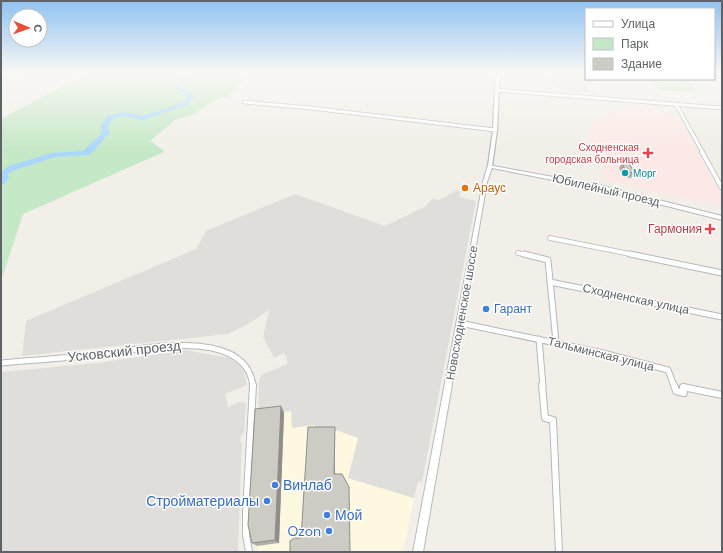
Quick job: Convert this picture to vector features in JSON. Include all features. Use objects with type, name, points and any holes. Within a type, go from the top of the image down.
[{"type":"main road","name":"Юбилейный проезд","points":[[490,166],[603,188],[722,218]]},
{"type":"main road","name":"Новосходненское шоссе","points":[[418,552],[485,182],[490,166]]},
{"type":"street","name":"Новосходненское шоссе","points":[[490,166],[495,130],[496,99]]},
{"type":"street","points":[[609,99],[722,108]]},
{"type":"street","points":[[244,102],[311,108],[495,130]]},
{"type":"street","points":[[676,104],[722,188]]},
{"type":"street","points":[[550,238],[722,273]]},
{"type":"street","points":[[518,253],[548,260],[556,342]]},
{"type":"street","name":"Сходненская улица","points":[[550,282],[722,317]]},
{"type":"street","name":"Тальминская улица","points":[[460,323],[556,342],[668,370],[676,391],[684,393],[683,387],[722,395]]},
{"type":"street","points":[[539,339],[545,418],[554,420],[559,552]]},
{"type":"street","name":"Усковский проезд","points":[[1,362],[53,359],[158,346],[186,345],[232,354],[243,362],[250,371],[253,385],[246,512],[246,535],[249,552]]},
{"type":"shaded area","name":"Сходненская городская больница","points":[[627,107],[660,109],[663,114],[678,116],[722,197],[722,206],[606,181],[588,126],[613,110],[629,111]]},
{"type":"shaded area","points":[[457,190],[460,192],[459,197],[476,201],[422,482],[418,481],[414,498],[348,478],[358,438],[336,430],[315,430],[315,425],[292,428],[291,411],[258,415],[259,381],[261,375],[287,364],[287,358],[284,353],[274,358],[263,337],[269,310],[248,324],[228,334],[22,356],[26,321],[196,249],[206,231],[295,194],[385,226],[426,206],[432,199],[440,200]]},
{"type":"shaded area","points":[[186,350],[230,358],[238,364],[244,372],[247,385],[225,394],[228,407],[239,402],[246,403],[244,433],[241,435],[240,442],[242,442],[238,552],[1,552],[1,372],[97,363]]},
{"type":"shaded area","points":[[291,411],[315,425],[315,430],[336,430],[359,438],[348,478],[414,498],[403,552],[259,552],[252,528],[258,415]]},
{"type":"green space","points":[[39,99],[218,99],[192,115],[175,120],[150,141],[164,152],[23,214],[1,281],[1,119]]},
{"type":"building","points":[[622,163],[630,164],[634,173],[626,172]]},
{"type":"building","name":"Стройматериалы","points":[[281,406],[275,540],[252,543],[248,525],[255,409]]},
{"type":"building","name":"Мой","points":[[308,427],[335,427],[334,474],[342,474],[349,487],[350,552],[290,552],[290,541],[294,538],[301,538]]},
{"type":"waterway","points":[[1,182],[5,178],[4,173],[12,168],[54,155],[85,153],[91,149],[106,133],[104,126],[107,120],[112,116],[125,114],[143,118],[187,103],[189,99]]},
{"type":"place","name":"Сходненская городская больница","points":[[648,153]]},
{"type":"place","name":"Морг","points":[[625,173]]},
{"type":"place","name":"Араус","points":[[465,188]]},
{"type":"place","name":"Гармония","points":[[710,229]]},
{"type":"place","name":"Гарант","points":[[486,309]]},
{"type":"place","name":"Винлаб","points":[[275,485]]},
{"type":"place","name":"Стройматериалы","points":[[267,501]]},
{"type":"place","name":"Мой","points":[[327,515]]},
{"type":"place","name":"Ozon","points":[[329,531]]}]
